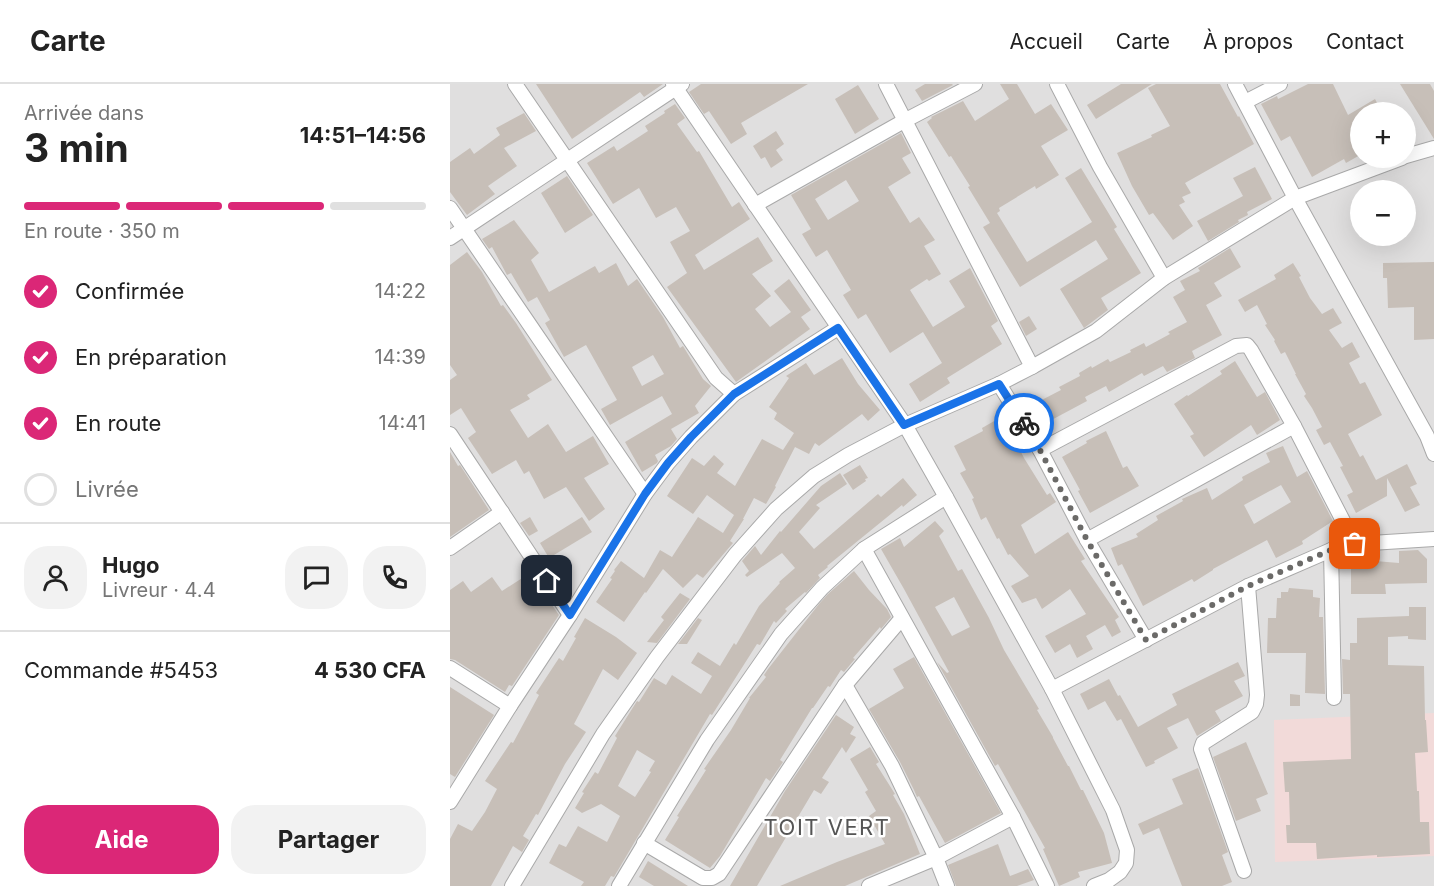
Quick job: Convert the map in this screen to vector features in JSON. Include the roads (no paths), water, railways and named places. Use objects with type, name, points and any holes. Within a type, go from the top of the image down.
[{"type":"street","points":[[515,84],[716,378],[734,394]]},
{"type":"street","points":[[886,84],[1032,367]]},
{"type":"street","points":[[755,205],[975,84]]},
{"type":"street","points":[[1057,84],[1100,167],[1164,278]]},
{"type":"street","points":[[1235,84],[1294,198],[1427,436],[1434,454]]},
{"type":"street","points":[[1245,102],[1280,84]]},
{"type":"street","points":[[450,238],[677,85],[904,425],[1052,689],[1113,810],[1127,850],[1126,863],[1120,872],[1109,880],[1094,886]]},
{"type":"street","points":[[1416,153],[1434,148]]},
{"type":"street","points":[[512,886],[603,734],[657,657],[735,555],[776,509],[814,476],[848,454],[904,425],[999,384],[1096,331],[1164,278],[1294,198],[1374,168]]},
{"type":"street","points":[[450,208],[645,494]]},
{"type":"street","points":[[450,801],[645,494],[668,463],[734,394],[838,328]]},
{"type":"street","points":[[1040,450],[1236,346],[1246,345],[1294,426],[1355,544]]},
{"type":"street","points":[[999,384],[1040,450],[1087,540],[1146,640]]},
{"type":"street","points":[[1087,540],[1294,426]]},
{"type":"street","points":[[450,434],[570,615]]},
{"type":"street","points":[[619,886],[707,741],[781,634],[822,588],[864,549],[946,497]]},
{"type":"street","points":[[450,548],[502,512]]},
{"type":"street","points":[[1052,689],[1248,586],[1331,550],[1355,544],[1434,539]]},
{"type":"street","points":[[864,549],[1013,817],[1047,886]]},
{"type":"street","points":[[1331,550],[1334,698]]},
{"type":"street","points":[[1244,871],[1201,749],[1203,743],[1252,712],[1256,704],[1248,586]]},
{"type":"street","points":[[644,843],[703,878],[712,878],[719,874],[844,685],[902,618]]},
{"type":"street","points":[[450,668],[510,706]]},
{"type":"street","points":[[844,685],[892,766],[947,886]]},
{"type":"street","points":[[868,886],[936,858],[1013,817]]},
{"type":"district","name":"TOIT VERT","points":[[827,827]]}]
